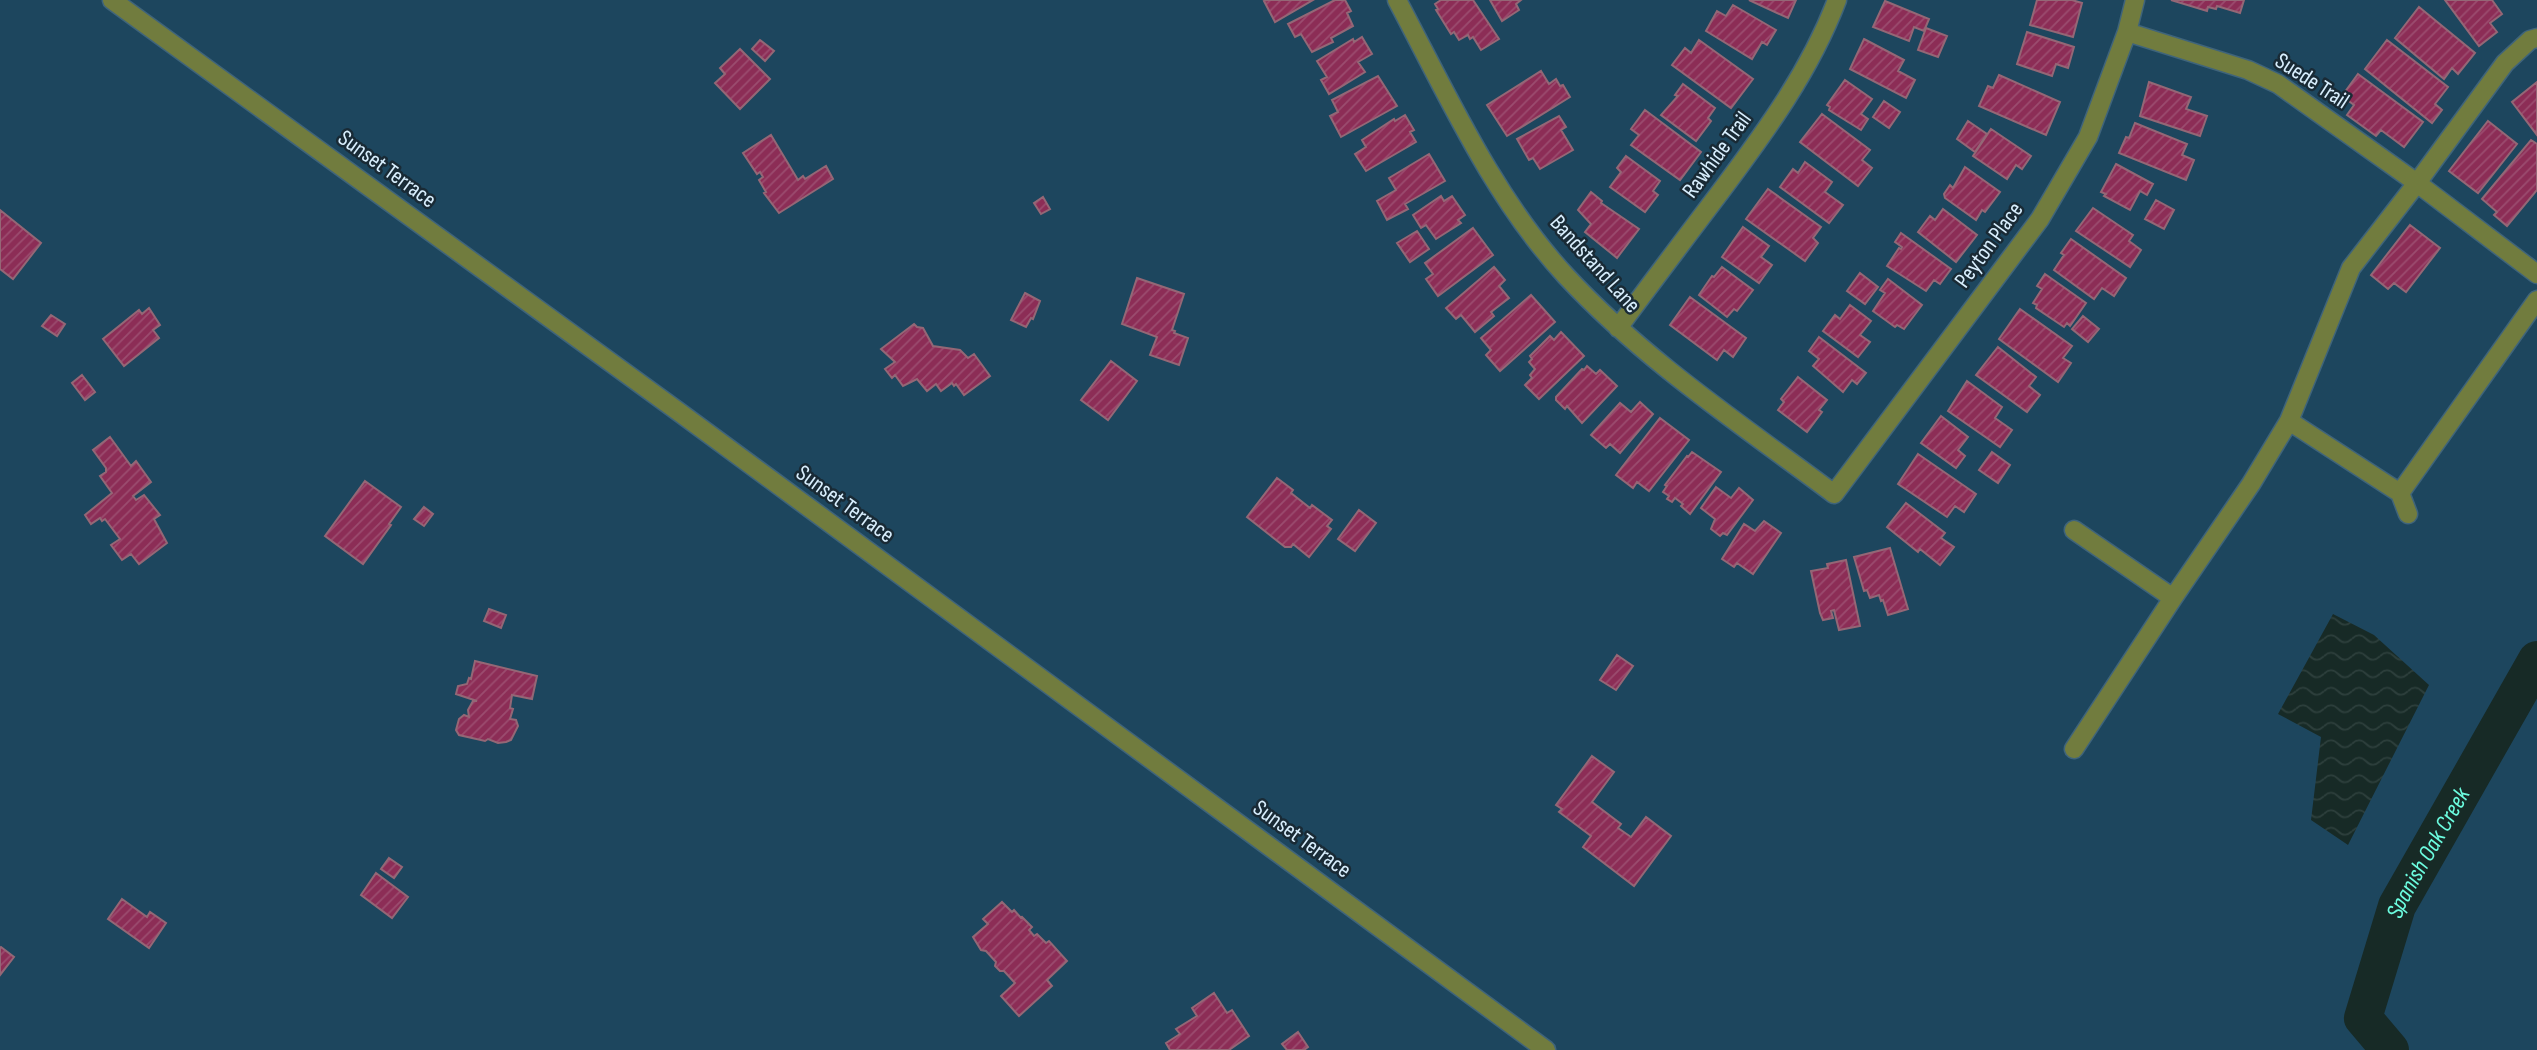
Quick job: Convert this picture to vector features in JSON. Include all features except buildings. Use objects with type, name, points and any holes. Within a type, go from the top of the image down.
[{"type":"street","name":"Sunset Terrace","points":[[112,0],[670,405],[1546,1050]]},
{"type":"street","name":"Bandstand Lane","points":[[1398,0],[1506,199],[1565,275],[1653,360],[1834,494]]},
{"type":"street","name":"Rawhide Trail","points":[[1618,328],[1762,137],[1797,85],[1837,0]]},
{"type":"street","name":"Peyton Place","points":[[1834,494],[2040,219],[2088,137],[2127,32],[2135,0]]},
{"type":"street","name":"Suede Trail","points":[[2127,32],[2248,70],[2278,84],[2417,183],[2537,274]]},
{"type":"street","points":[[2074,749],[2251,484],[2288,421],[2351,268],[2505,62],[2530,40],[2537,38]]},
{"type":"street","points":[[2400,493],[2537,300]]},
{"type":"street","points":[[2288,421],[2400,493],[2407,514]]},
{"type":"street","points":[[2074,530],[2173,598]]},
{"type":"water","points":[[2333,614],[2374,635],[2429,685],[2348,845],[2311,820],[2321,737],[2278,714]]},
{"type":"waterway","name":"Spanish Oak Creek","points":[[2390,1050],[2363,1018],[2397,906],[2537,660]]}]
